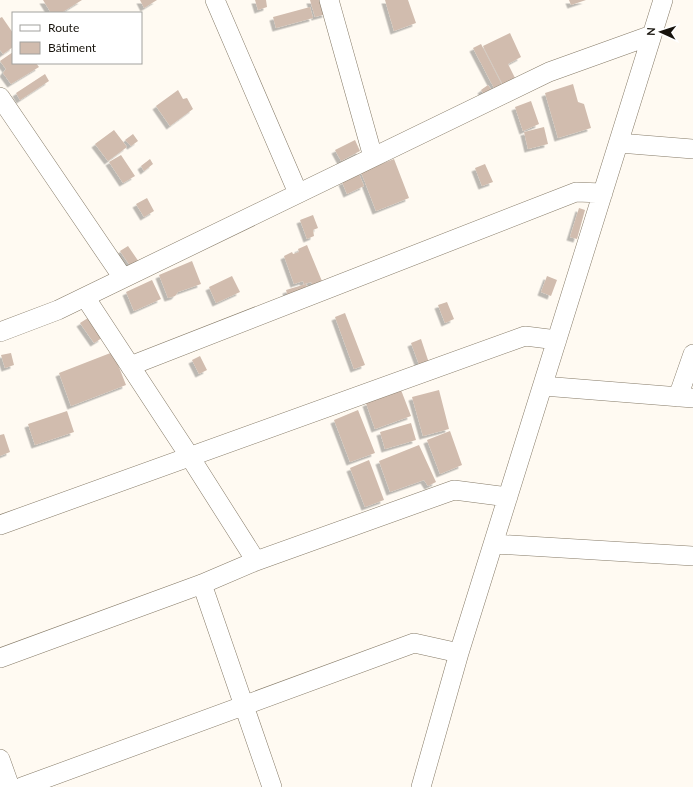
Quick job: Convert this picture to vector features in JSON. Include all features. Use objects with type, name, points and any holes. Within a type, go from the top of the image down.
[{"type":"street","points":[[215,0],[298,193]]},
{"type":"street","points":[[329,0],[373,158]]},
{"type":"street","points":[[421,787],[460,653],[663,0]]},
{"type":"street","points":[[0,332],[58,310],[549,72],[652,35]]},
{"type":"street","points":[[0,97],[123,278]]},
{"type":"street","points":[[619,143],[693,148]]},
{"type":"street","points":[[130,366],[576,192],[603,193]]},
{"type":"street","points":[[85,297],[256,561]]},
{"type":"street","points":[[0,525],[525,336],[557,340]]},
{"type":"street","points":[[543,386],[686,397],[693,354]]},
{"type":"street","points":[[0,658],[202,584],[256,561],[454,490],[508,497]]},
{"type":"street","points":[[494,544],[693,556]]},
{"type":"street","points":[[202,584],[272,787]]},
{"type":"street","points":[[22,787],[414,643],[460,653]]},
{"type":"street","points":[[0,759],[10,787]]},
{"type":"building","points":[[43,0],[82,0],[63,12],[50,12]]},
{"type":"building","points":[[140,0],[157,0],[144,8]]},
{"type":"building","points":[[255,0],[266,0],[267,7],[258,10]]},
{"type":"building","points":[[310,0],[321,0],[326,14],[315,17]]},
{"type":"building","points":[[385,0],[408,0],[416,23],[394,31]]},
{"type":"building","points":[[569,0],[586,0],[571,5]]},
{"type":"building","points":[[310,7],[313,18],[276,28],[273,17]]},
{"type":"building","points":[[2,17],[12,32],[12,48],[3,54],[0,50],[0,18]]},
{"type":"building","points":[[510,33],[521,57],[508,64],[516,80],[504,87],[483,46]]},
{"type":"building","points":[[481,44],[503,87],[495,90],[473,48]]},
{"type":"building","points":[[12,53],[12,64],[37,64],[39,67],[11,84],[3,73],[6,69],[0,61]]},
{"type":"building","points":[[45,74],[49,81],[20,100],[16,93]]},
{"type":"building","points":[[573,84],[578,102],[584,104],[591,128],[558,138],[545,93]]},
{"type":"building","points":[[488,85],[493,92],[485,96],[481,90]]},
{"type":"building","points":[[178,90],[183,99],[187,98],[193,109],[170,126],[156,106]]},
{"type":"building","points":[[531,101],[539,124],[523,131],[515,107]]},
{"type":"building","points":[[544,127],[548,144],[528,149],[524,132]]},
{"type":"building","points":[[114,130],[127,147],[108,161],[95,144]]},
{"type":"building","points":[[133,134],[138,141],[131,146],[125,140]]},
{"type":"building","points":[[355,140],[360,151],[341,161],[335,150]]},
{"type":"building","points":[[121,155],[135,176],[123,183],[109,162]]},
{"type":"building","points":[[150,159],[153,164],[144,171],[141,166]]},
{"type":"building","points":[[394,159],[409,198],[376,211],[361,172]]},
{"type":"building","points":[[485,164],[493,182],[482,186],[475,168]]},
{"type":"building","points":[[359,174],[364,186],[347,194],[342,182]]},
{"type":"building","points":[[147,198],[154,211],[144,217],[136,204]]},
{"type":"building","points":[[579,208],[585,210],[577,239],[570,237]]},
{"type":"building","points":[[313,215],[318,228],[313,230],[314,236],[307,239],[300,220]]},
{"type":"building","points":[[307,245],[324,286],[315,290],[311,282],[304,284],[303,281],[294,284],[284,256],[292,252],[293,254],[299,252],[298,249]]},
{"type":"building","points":[[128,246],[139,262],[131,267],[120,251]]},
{"type":"building","points":[[192,261],[201,284],[178,292],[175,296],[168,298],[159,275]]},
{"type":"building","points":[[232,276],[240,292],[216,303],[209,287]]},
{"type":"building","points":[[547,276],[557,280],[551,296],[541,292]]},
{"type":"building","points":[[152,280],[161,299],[134,311],[126,292]]},
{"type":"building","points":[[306,284],[309,294],[289,300],[286,290]]},
{"type":"building","points":[[447,302],[454,319],[445,323],[438,305]]},
{"type":"building","points":[[345,313],[365,365],[354,369],[335,317]]},
{"type":"building","points":[[88,318],[102,338],[94,343],[80,323]]},
{"type":"building","points":[[421,339],[430,366],[421,370],[411,343]]},
{"type":"building","points":[[113,352],[126,385],[71,406],[59,373]]},
{"type":"building","points":[[11,353],[14,365],[5,368],[1,355]]},
{"type":"building","points":[[200,356],[207,370],[199,374],[192,360]]},
{"type":"building","points":[[401,390],[411,416],[375,429],[366,403]]},
{"type":"building","points":[[439,390],[449,429],[423,436],[412,397]]},
{"type":"building","points":[[358,410],[375,453],[350,462],[334,420]]},
{"type":"building","points":[[67,411],[74,432],[35,445],[28,424]]},
{"type":"building","points":[[411,423],[416,440],[385,449],[380,432]]},
{"type":"building","points":[[450,431],[462,465],[440,474],[427,440]]},
{"type":"building","points":[[4,434],[10,452],[0,456],[0,435]]},
{"type":"building","points":[[419,445],[436,482],[428,486],[424,480],[390,492],[379,461]]},
{"type":"building","points":[[369,460],[384,500],[365,507],[350,468]]}]
